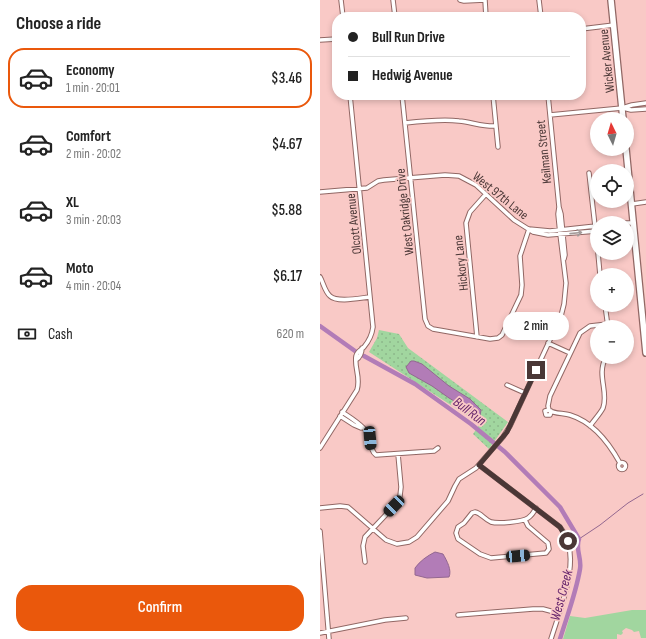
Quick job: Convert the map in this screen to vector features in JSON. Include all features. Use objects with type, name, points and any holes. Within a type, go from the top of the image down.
[{"type":"highway","name":"Wicker Avenue","points":[[611,0],[622,112]]},
{"type":"highway","points":[[634,225],[646,353]]},
{"type":"street","points":[[341,0],[342,12]]},
{"type":"street","points":[[393,0],[394,12]]},
{"type":"street","points":[[460,0],[485,0],[486,12]]},
{"type":"street","points":[[539,0],[540,12]]},
{"type":"street","points":[[586,28],[614,25]]},
{"type":"street","points":[[320,40],[332,39]]},
{"type":"street","name":"Olcott Avenue","points":[[320,448],[357,390],[356,355],[370,338],[373,330],[351,100]]},
{"type":"street","name":"West Oakridge Drive","points":[[403,100],[425,319],[428,326],[433,329],[477,337]]},
{"type":"street","points":[[493,100],[498,147]]},
{"type":"street","name":"Keilman Street","points":[[320,508],[348,507],[372,529],[393,543],[402,544],[415,539],[448,502],[459,480],[479,465],[508,429],[548,343],[564,304],[566,286],[548,100]]},
{"type":"street","points":[[550,115],[622,108],[646,103]]},
{"type":"street","points":[[622,108],[632,110],[646,109]]},
{"type":"street","points":[[405,123],[449,120],[496,126]]},
{"type":"street","points":[[589,173],[595,216]]},
{"type":"street","name":"West 97th Lane","points":[[320,192],[369,188],[380,180],[445,175],[455,176],[473,183],[517,222],[533,232],[538,234],[590,231]]},
{"type":"street","name":"Hickory Lane","points":[[477,337],[466,223],[470,212],[486,194]]},
{"type":"street","points":[[634,204],[646,202]]},
{"type":"street","name":"West 97th Lane","points":[[561,232],[590,227]]},
{"type":"street","points":[[477,337],[490,339],[498,338],[504,332],[520,295],[522,285],[520,256],[529,229]]},
{"type":"street","points":[[320,276],[328,294],[333,298],[370,297]]},
{"type":"street","points":[[590,326],[583,330],[578,336],[550,396],[548,406],[550,410],[570,415],[590,426],[605,440],[613,450],[620,463]]},
{"type":"street","points":[[548,343],[570,353]]},
{"type":"street","points":[[590,426],[603,406],[602,370],[604,364]]},
{"type":"street","points":[[507,385],[525,393]]},
{"type":"street","points":[[341,414],[354,425],[362,428],[369,435],[374,454],[382,455],[434,451],[438,448]]},
{"type":"street","points":[[365,562],[364,542],[366,535],[394,506],[399,498],[401,487],[398,454]]},
{"type":"street","points":[[479,465],[562,529],[570,548],[570,571],[551,639]]},
{"type":"street","points":[[525,520],[529,527],[547,541],[549,547],[548,551],[545,553],[488,558],[458,539],[456,532],[458,527],[475,512],[478,512],[485,519],[494,523],[525,520],[536,508]]},
{"type":"street","points":[[320,532],[329,639]]},
{"type":"street","points":[[458,615],[532,609],[543,609],[558,613]]},
{"type":"street","points":[[320,633],[406,618]]},
{"type":"green space","points":[[379,330],[399,334],[408,348],[508,422],[489,449],[473,434],[480,424],[369,352],[377,338]]},
{"type":"green space","points":[[632,610],[646,610],[646,638],[641,638],[639,631],[634,632],[626,628],[622,631],[623,633],[621,635],[617,634],[617,639],[563,639],[570,616],[585,618]]},
{"type":"water","points":[[411,361],[422,364],[449,386],[470,399],[481,410],[480,416],[476,417],[466,408],[409,373],[406,367]]},
{"type":"water","points":[[435,552],[443,554],[445,557],[449,568],[449,577],[427,578],[415,575],[415,568],[417,565]]},
{"type":"waterway","name":"Bull Run","points":[[320,326],[355,351]]},
{"type":"waterway","name":"Bull Run","points":[[364,356],[415,384],[471,424],[505,452],[560,507],[579,539],[578,546],[580,561],[574,596],[560,639]]},
{"type":"waterway","name":"West Creek","points":[[579,539],[628,503],[643,494]]},
{"type":"route","points":[[536,370],[507,432],[479,465],[560,527],[568,541]]}]
